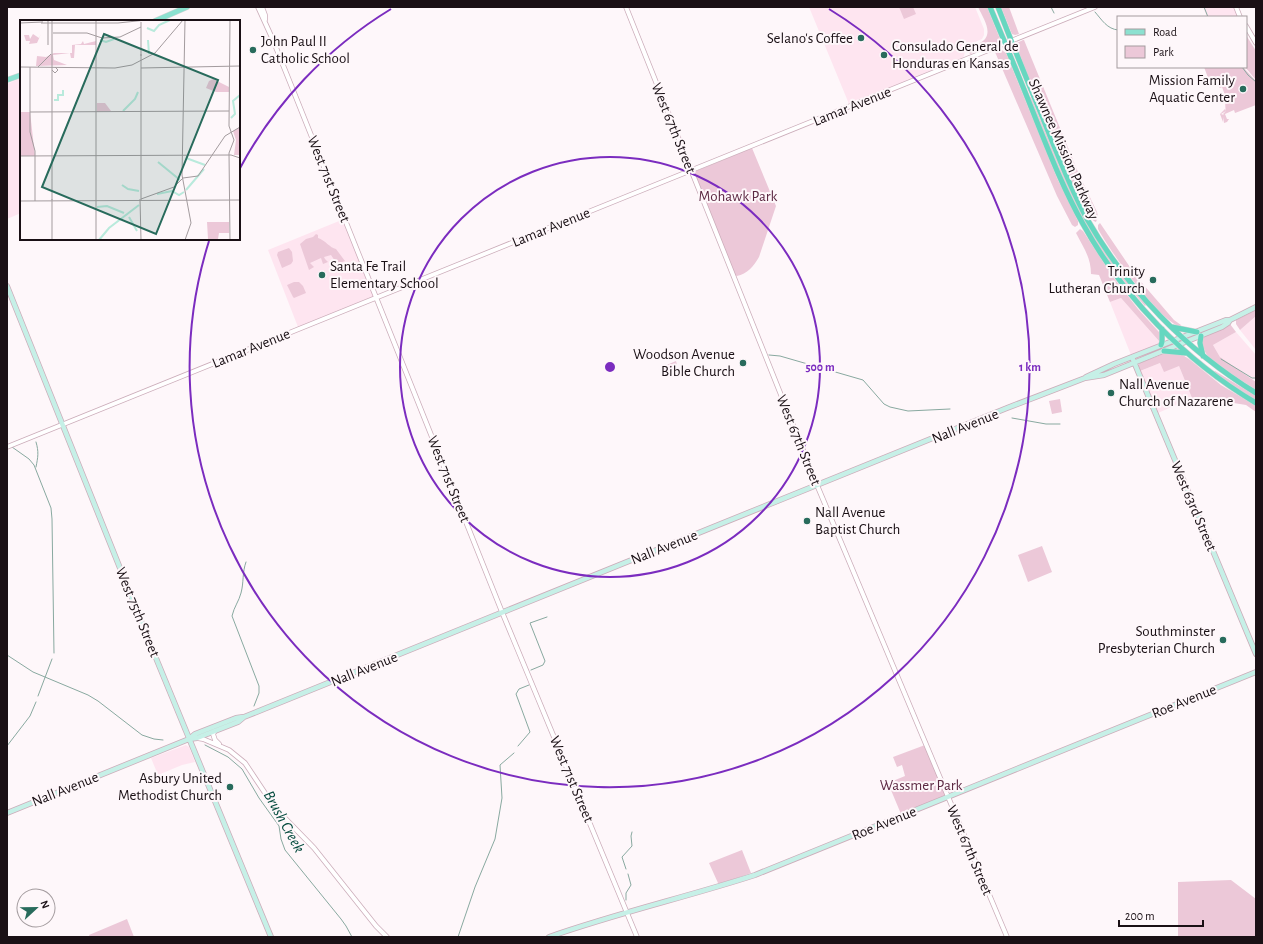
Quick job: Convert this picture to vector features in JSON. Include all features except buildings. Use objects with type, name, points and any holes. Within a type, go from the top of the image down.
[{"type":"highway","name":"Shawnee Mission Parkway","points":[[990,7],[1059,177],[1091,239],[1116,276],[1144,310],[1186,353],[1230,386],[1256,403]]},
{"type":"highway","name":"Shawnee Mission Parkway","points":[[998,7],[1062,167],[1087,218],[1105,247],[1152,307],[1171,326],[1203,356],[1256,393]]},
{"type":"highway","points":[[1171,326],[1199,334],[1203,356]]},
{"type":"highway","points":[[1161,345],[1162,329]]},
{"type":"highway","points":[[1164,351],[1186,353]]},
{"type":"main road","points":[[157,20],[188,7]]},
{"type":"main road","points":[[181,10],[192,7]]},
{"type":"main road","points":[[7,80],[20,76]]},
{"type":"main road","name":"West 75th Street","points":[[7,286],[189,739],[271,937]]},
{"type":"main road","name":"Nall Avenue","points":[[1133,360],[1164,351],[1199,334],[1228,323],[1230,320],[1256,308]]},
{"type":"main road","name":"Nall Avenue","points":[[189,739],[195,734],[236,718],[244,717],[1085,378],[1104,375],[1173,340],[1199,334]]},
{"type":"main road","name":"West 63rd Street","points":[[1133,360],[1256,654]]},
{"type":"main road","name":"Roe Avenue","points":[[549,937],[627,912],[719,887],[755,875],[1256,672]]},
{"type":"main road","name":"Nall Avenue","points":[[7,813],[189,739],[197,738],[238,722],[244,717]]},
{"type":"street","name":"West 71st Street","points":[[258,7],[265,20],[502,612],[637,937]]},
{"type":"street","name":"West 71st Street","points":[[262,7],[265,20]]},
{"type":"street","name":"West 67th Street","points":[[626,7],[817,485],[1007,937]]},
{"type":"street","name":"Lamar Avenue","points":[[7,447],[1095,7]]},
{"type":"street","points":[[1247,28],[1256,43]]},
{"type":"street","points":[[215,731],[213,738],[220,746]]},
{"type":"street","points":[[197,738],[220,746],[236,755],[247,764],[275,808],[314,848],[376,926],[387,937]]},
{"type":"shaded area","points":[[809,7],[975,7],[984,29],[984,35],[982,39],[966,46],[964,56],[962,58],[849,104]]},
{"type":"shaded area","points":[[1203,7],[1234,7],[1238,16],[1207,16]]},
{"type":"shaded area","points":[[20,78],[20,213],[7,219],[7,84]]},
{"type":"shaded area","name":"Santa Fe Trail Elementary School","points":[[344,219],[375,296],[298,327],[268,250]]},
{"type":"shaded area","points":[[1121,298],[1159,341],[1158,344],[1131,355],[1110,302]]},
{"type":"shaded area","points":[[1256,316],[1256,350],[1240,330]]},
{"type":"shaded area","points":[[1236,332],[1256,355],[1256,377],[1253,380],[1220,357],[1213,345]]},
{"type":"shaded area","points":[[1160,363],[1179,366],[1192,398],[1158,413],[1140,371]]},
{"type":"shaded area","points":[[186,745],[189,747],[195,762],[182,765],[158,775],[151,758]]},
{"type":"green space","points":[[899,7],[913,7],[916,14],[904,19]]},
{"type":"green space","points":[[978,7],[987,7],[1000,39],[996,44],[970,54],[968,51],[970,48],[983,41],[987,32],[987,27]]},
{"type":"green space","points":[[1001,7],[1009,7],[1019,34],[1012,34]]},
{"type":"green space","points":[[1247,37],[1256,51],[1256,80],[1246,68]]},
{"type":"green space","points":[[1023,40],[1078,172],[1097,212],[1098,217],[1096,222],[1089,214],[1079,196],[1042,112],[1017,48],[1017,43]]},
{"type":"green space","points":[[1002,50],[1006,53],[1057,178],[1078,221],[1078,225],[1075,227],[1072,225],[1057,196],[995,52]]},
{"type":"green space","points":[[1204,68],[1244,68],[1256,81],[1256,105],[1235,113],[1234,110],[1225,114],[1227,119],[1229,119],[1224,123],[1223,117],[1223,122],[1220,114],[1225,109],[1226,111],[1226,98],[1222,87],[1211,86]]},
{"type":"green space","points":[[1029,97],[1031,97],[1061,170],[1084,217],[1146,305],[1145,306],[1109,261],[1079,213]]},
{"type":"green space","name":"Mohawk Park","points":[[752,148],[776,206],[759,257],[750,269],[737,276],[735,275],[695,174],[696,171]]},
{"type":"green space","points":[[1100,223],[1136,276],[1174,320],[1181,325],[1180,327],[1160,311],[1123,268],[1098,229],[1098,225]]},
{"type":"green space","points":[[1080,229],[1083,231],[1113,277],[1138,309],[1159,332],[1161,336],[1159,337],[1159,341],[1121,298],[1110,302],[1099,275],[1091,274],[1090,262],[1076,233]]},
{"type":"green space","points":[[316,234],[318,235],[318,238],[336,249],[345,261],[337,264],[331,255],[324,257],[328,262],[323,264],[321,258],[310,263],[314,267],[309,270],[300,244]]},
{"type":"green space","points":[[289,248],[292,252],[293,261],[291,264],[282,268],[277,255],[278,252]]},
{"type":"green space","points":[[294,282],[299,282],[303,286],[306,293],[294,298],[287,285]]},
{"type":"green space","points":[[1256,310],[1256,316],[1240,330],[1236,324],[1236,320]]},
{"type":"green space","points":[[1230,324],[1236,332],[1213,345],[1220,357],[1256,382],[1256,390],[1230,373],[1205,352],[1202,340],[1204,336]]},
{"type":"green space","points":[[1166,353],[1181,354],[1189,359],[1221,385],[1256,406],[1256,412],[1246,405],[1197,397],[1192,398],[1179,366],[1164,372],[1160,363],[1140,371],[1138,365],[1140,363]]},
{"type":"green space","points":[[676,361],[677,365],[674,370],[667,373],[663,370],[662,367]]},
{"type":"green space","points":[[1215,371],[1256,396],[1256,401],[1214,372]]},
{"type":"green space","points":[[1060,399],[1062,412],[1052,414],[1049,401]]},
{"type":"green space","points":[[1042,546],[1052,572],[1028,582],[1018,555]]},
{"type":"green space","name":"Wassmer Park","points":[[925,745],[945,793],[944,796],[901,814],[888,783],[905,776],[902,765],[897,767],[893,757]]},
{"type":"green space","points":[[742,850],[751,873],[720,884],[718,883],[709,863]]},
{"type":"green space","points":[[1231,880],[1256,899],[1255,937],[1178,937],[1178,882]]},
{"type":"green space","points":[[127,919],[134,937],[90,937],[89,935]]},
{"type":"waterway","points":[[1051,7],[1054,13]]},
{"type":"waterway","points":[[1204,7],[1208,16]]},
{"type":"waterway","points":[[1095,12],[1108,26],[1117,30]]},
{"type":"waterway","points":[[1243,68],[1256,82]]},
{"type":"waterway","points":[[769,355],[780,356],[863,380],[884,404],[890,407],[908,411],[950,409]]},
{"type":"waterway","points":[[1221,359],[1252,378],[1256,378]]},
{"type":"waterway","points":[[1012,418],[1046,424],[1060,424]]},
{"type":"waterway","points":[[36,442],[38,454],[36,467]]},
{"type":"waterway","points":[[12,447],[29,459],[34,465],[51,508],[54,653]]},
{"type":"waterway","points":[[246,562],[241,593],[232,616],[259,686],[259,693],[254,706]]},
{"type":"waterway","points":[[531,670],[543,665],[545,661],[530,623],[547,617]]},
{"type":"waterway","name":"Brush Creek","points":[[7,655],[33,672],[88,695],[142,735],[163,740]]},
{"type":"waterway","name":"Brush Creek","points":[[38,696],[52,659]]},
{"type":"waterway","points":[[518,746],[530,732],[516,694],[519,689],[529,685]]},
{"type":"waterway","points":[[7,746],[30,716],[36,702]]},
{"type":"waterway","name":"Brush Creek","points":[[205,745],[228,757],[242,769],[259,798],[279,826],[281,839],[285,850],[341,919],[352,937]]},
{"type":"waterway","points":[[458,937],[475,887],[495,839],[502,798],[500,765],[514,753]]},
{"type":"waterway","points":[[626,869],[622,857],[632,846],[632,832]]},
{"type":"waterway","points":[[626,900],[626,893],[631,885],[628,874]]},
{"type":"place","name":"Selano's Coffee","points":[[861,38]]},
{"type":"place","name":"John Paul II Catholic School","points":[[253,50]]},
{"type":"place","name":"Consulado General de Honduras en Kansas","points":[[884,55]]},
{"type":"place","name":"Mission Family Aquatic Center","points":[[1243,89]]},
{"type":"place","name":"Santa Fe Trail Elementary School","points":[[322,275]]},
{"type":"place","name":"Trinity Lutheran Church","points":[[1153,280]]},
{"type":"place","name":"Woodson Avenue Bible Church","points":[[743,363]]},
{"type":"place","name":"Nall Avenue Church of Nazarene","points":[[1111,393]]},
{"type":"place","name":"Nall Avenue Baptist Church","points":[[807,521]]},
{"type":"place","name":"Southminster Presbyterian Church","points":[[1223,640]]},
{"type":"place","name":"Asbury United Methodist Church","points":[[230,787]]}]
